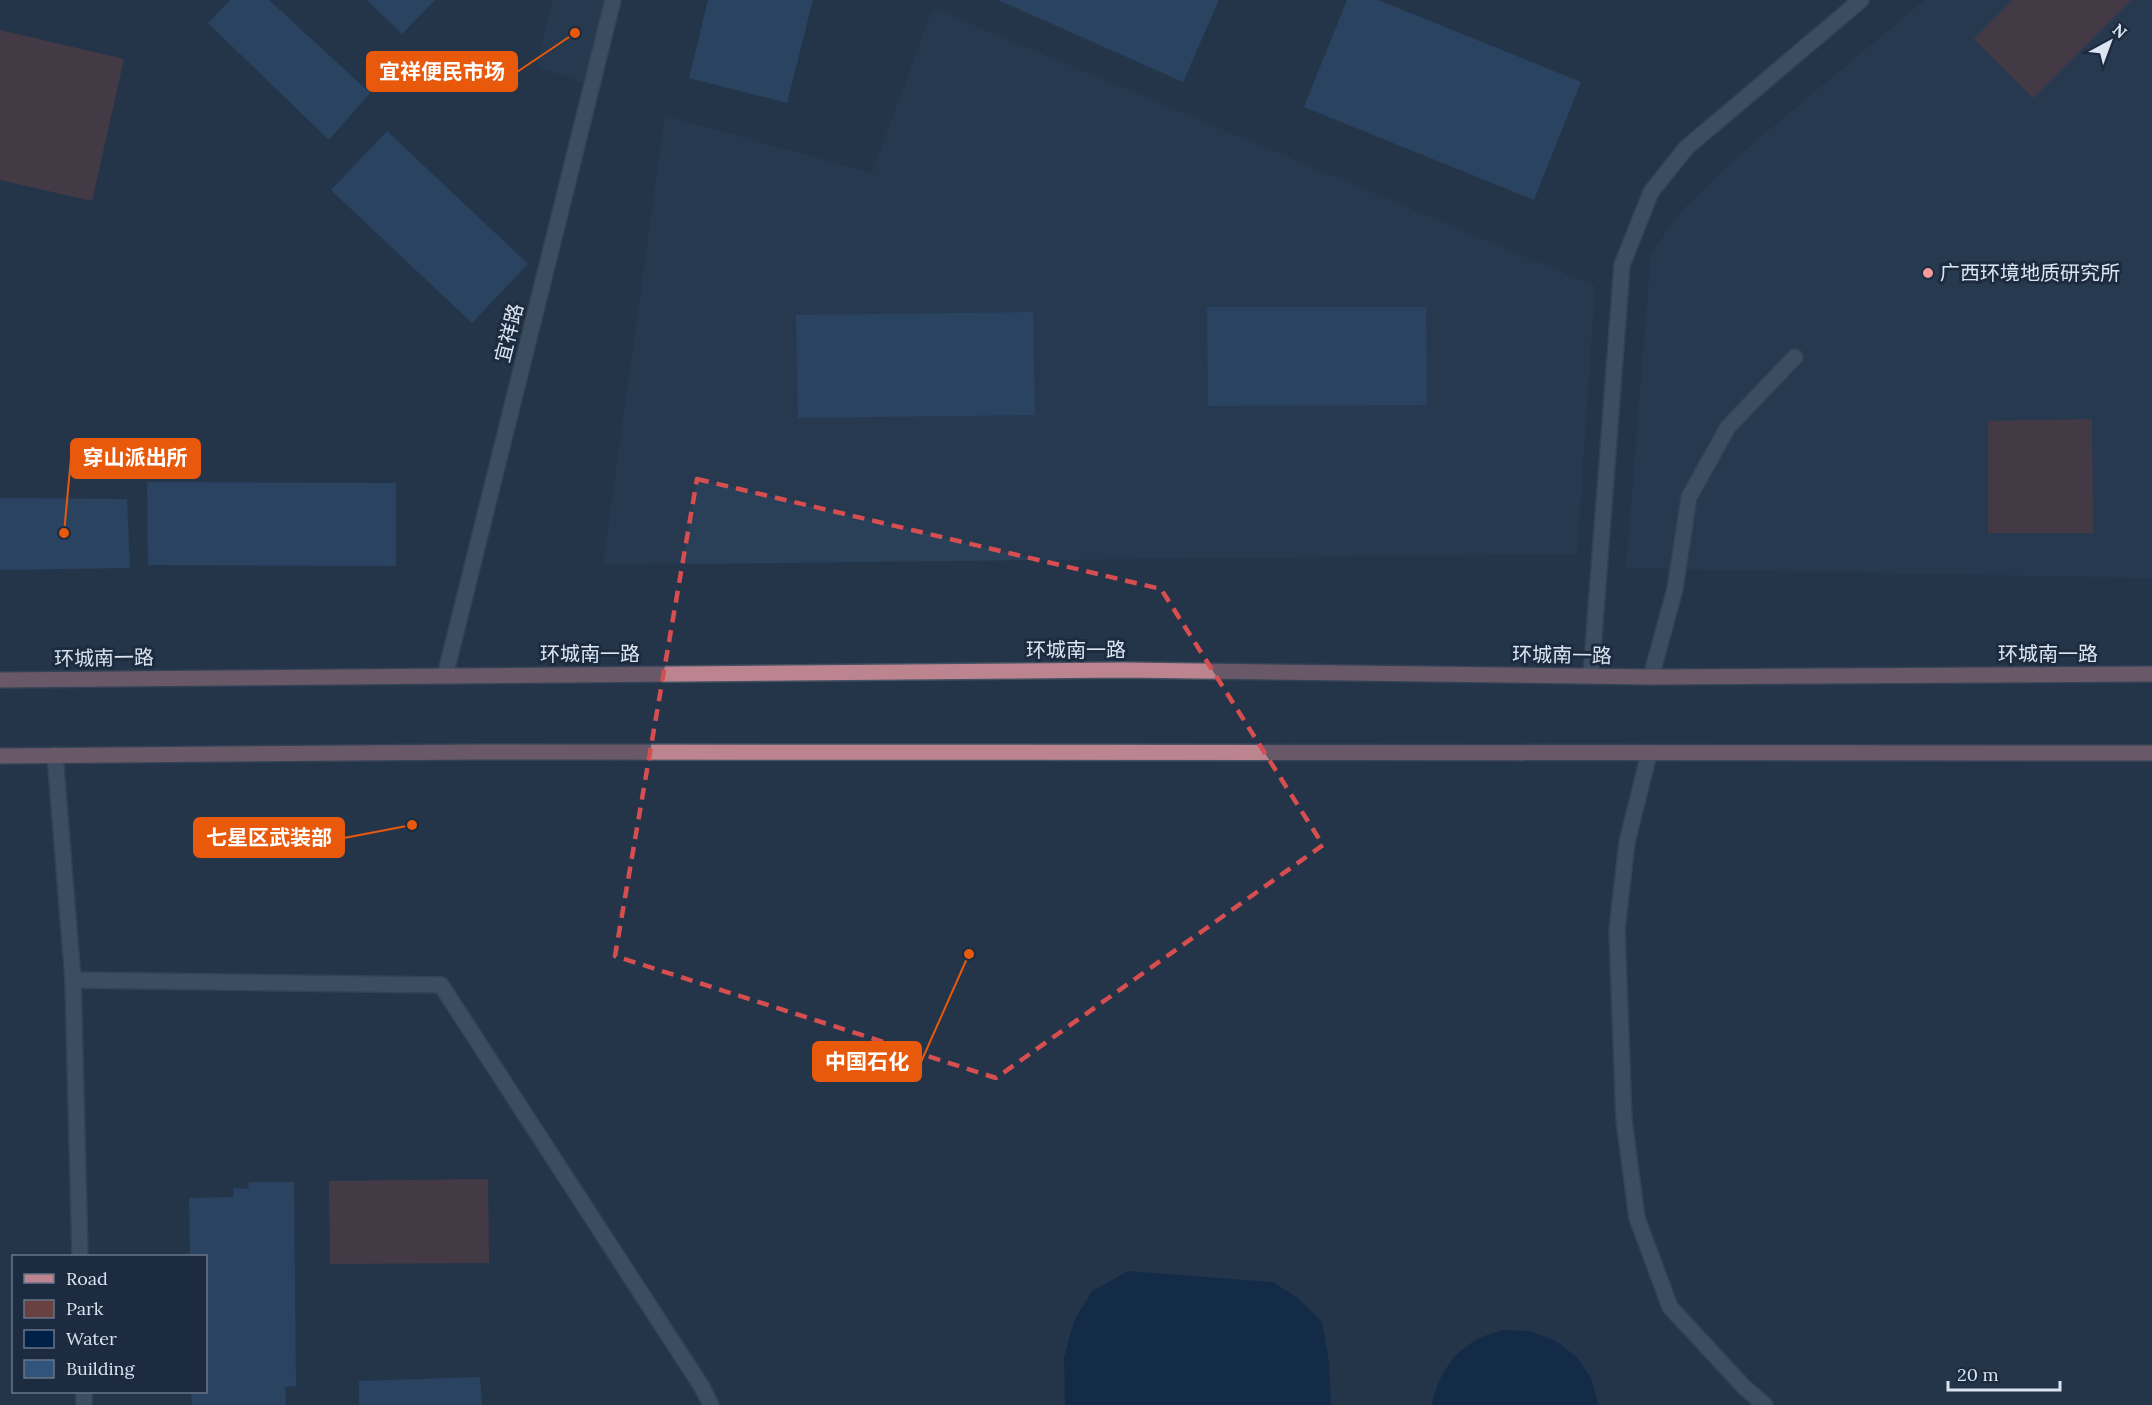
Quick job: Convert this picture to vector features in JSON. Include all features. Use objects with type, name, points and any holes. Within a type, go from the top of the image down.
[{"type":"main road","name":"环城南一路","points":[[0,680],[1124,670],[1652,677],[2152,674]]},
{"type":"main road","points":[[0,756],[478,752],[2152,753]]},
{"type":"street","name":"宜祥路","points":[[445,676],[613,0]]},
{"type":"street","points":[[1591,676],[1623,265],[1635,234],[1652,192],[1686,148],[1861,0]]},
{"type":"street","points":[[1652,677],[1675,589],[1689,497],[1728,428],[1795,357]]},
{"type":"street","points":[[1649,754],[1627,842],[1617,930],[1624,1120],[1637,1218],[1670,1307],[1744,1388],[1765,1405]]},
{"type":"street","points":[[55,755],[73,980],[80,1255]]},
{"type":"street","points":[[73,980],[441,985],[702,1387],[711,1405]]},
{"type":"highlighted area","points":[[697,479],[1161,589],[1323,845],[996,1078],[615,956]]},
{"type":"shaded area","points":[[552,0],[612,0],[595,87],[537,66]]},
{"type":"shaded area","points":[[1925,0],[2152,0],[2152,578],[1626,568],[1651,254],[1680,212],[1743,152]]},
{"type":"shaded area","points":[[933,8],[1595,286],[1577,554],[603,565],[665,116],[872,173]]},
{"type":"green space","points":[[2013,0],[2131,0],[2033,98],[1974,39]]},
{"type":"green space","points":[[0,30],[124,59],[92,201],[0,180]]},
{"type":"green space","points":[[2092,419],[2093,533],[1988,533],[1988,421]]},
{"type":"green space","points":[[488,1179],[489,1263],[330,1264],[329,1181]]},
{"type":"water","points":[[1128,1271],[1273,1282],[1299,1299],[1322,1322],[1329,1361],[1331,1405],[1065,1405],[1064,1357],[1074,1321],[1092,1291]]},
{"type":"water","points":[[1503,1330],[1530,1331],[1556,1341],[1577,1357],[1592,1380],[1598,1405],[1432,1405],[1437,1385],[1446,1368],[1459,1352],[1479,1338]]},
{"type":"building","points":[[230,0],[269,0],[370,93],[329,140],[208,23]]},
{"type":"building","points":[[367,0],[435,0],[402,34]]},
{"type":"building","points":[[708,0],[813,0],[787,103],[689,78]]},
{"type":"building","points":[[998,0],[1219,0],[1183,82]]},
{"type":"building","points":[[1347,0],[1378,0],[1581,82],[1534,200],[1304,107]]},
{"type":"building","points":[[387,131],[528,264],[472,323],[331,190]]},
{"type":"building","points":[[1207,307],[1426,307],[1427,405],[1208,406]]},
{"type":"building","points":[[1033,312],[1035,415],[798,418],[796,315]]},
{"type":"building","points":[[147,482],[396,483],[396,566],[148,565]]},
{"type":"building","points":[[0,498],[127,499],[130,568],[0,570]]},
{"type":"building","points":[[249,1182],[294,1182],[296,1386],[285,1387],[286,1405],[192,1405],[191,1393],[207,1393],[207,1255],[190,1255],[189,1198],[233,1197],[234,1188],[248,1189]]},
{"type":"building","points":[[480,1377],[482,1405],[359,1405],[359,1381]]},
{"type":"place","name":"宜祥便民市场","points":[[575,33]]},
{"type":"place","name":"广西环境地质研究所","points":[[1928,273]]},
{"type":"place","name":"穿山派出所","points":[[64,533]]},
{"type":"place","name":"七星区武装部","points":[[412,825]]},
{"type":"place","name":"中国石化","points":[[969,954]]}]
